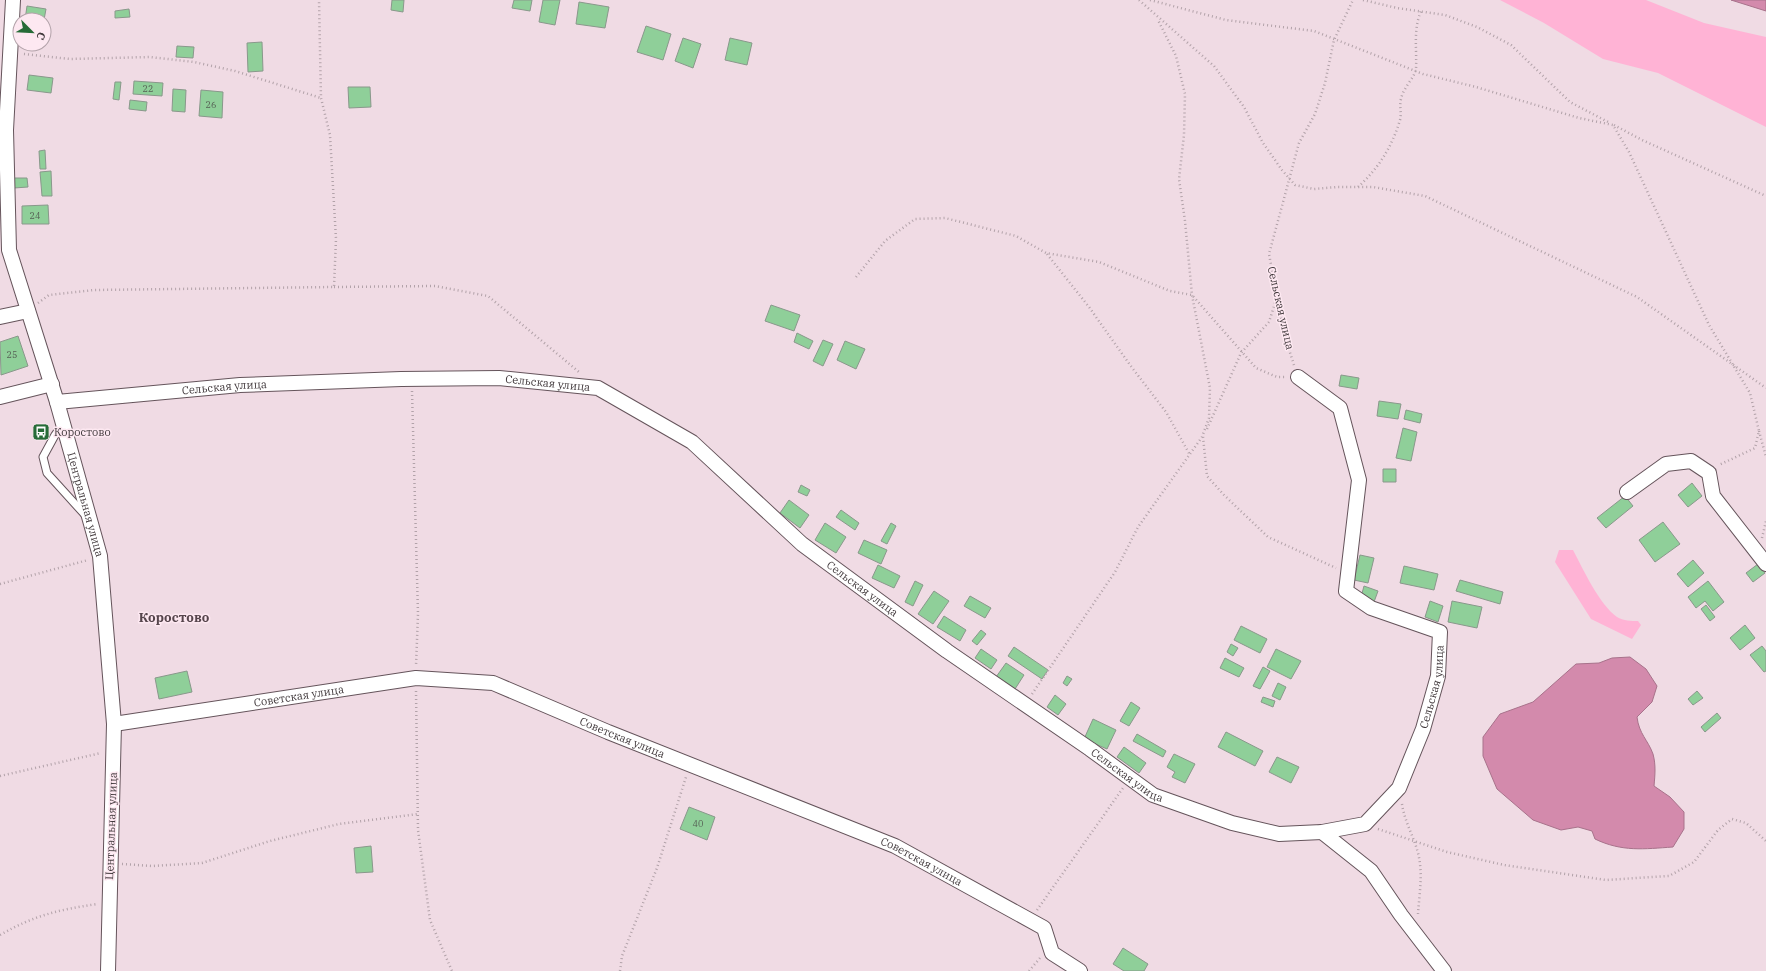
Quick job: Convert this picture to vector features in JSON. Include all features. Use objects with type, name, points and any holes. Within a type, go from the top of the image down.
[{"type":"street","name":"Центральная улица","points":[[13,0],[9,53],[11,53],[3,121],[9,250],[64,424],[100,556],[114,724],[108,971]]},
{"type":"street","points":[[0,317],[28,311]]},
{"type":"street","name":"Сельская улица","points":[[57,402],[240,385],[412,379],[499,378],[598,388],[692,442],[802,544],[947,651],[1025,704],[1153,795],[1232,823],[1279,834],[1322,832],[1365,824],[1399,788],[1423,729],[1438,676],[1440,632],[1371,608],[1346,591],[1359,480],[1346,424],[1340,408],[1298,377]]},
{"type":"street","points":[[0,397],[52,384]]},
{"type":"street","points":[[1627,492],[1666,464],[1691,461],[1709,473],[1713,496],[1766,564]]},
{"type":"street","name":"Советская улица","points":[[114,724],[416,678],[493,683],[608,732],[895,846],[1044,928],[1052,953],[1080,971]]},
{"type":"street","points":[[1322,832],[1371,871],[1417,937],[1444,971]]},
{"type":"lane","points":[[64,424],[55,435],[43,457],[47,473],[91,522]]},
{"type":"path","points":[[319,0],[321,98],[330,142],[336,239],[334,287]]},
{"type":"path","points":[[1139,0],[1157,18],[1214,66],[1244,107],[1263,143],[1295,185],[1314,190],[1372,187],[1425,196],[1637,298],[1766,388]]},
{"type":"path","points":[[1150,0],[1226,20],[1314,31],[1416,71],[1476,87],[1579,118],[1613,125],[1629,152],[1709,325],[1731,364],[1750,393],[1766,458]]},
{"type":"path","name":"Сельская улица","points":[[1298,377],[1284,334],[1269,254],[1299,143],[1315,114],[1325,83],[1334,40],[1353,0]]},
{"type":"path","points":[[1363,0],[1451,17],[1477,27],[1510,45],[1570,102],[1642,140],[1766,196]]},
{"type":"path","points":[[1358,187],[1375,171],[1389,146],[1400,119],[1401,99],[1406,86],[1416,71],[1417,22],[1420,11]]},
{"type":"path","points":[[1157,18],[1176,56],[1185,94],[1184,135],[1179,179],[1186,221],[1192,295],[1210,388],[1209,418],[1202,437],[1207,476],[1224,495],[1268,537],[1316,558],[1348,576]]},
{"type":"path","points":[[9,53],[70,59],[150,57],[194,62],[235,71],[321,98]]},
{"type":"path","points":[[856,277],[885,241],[916,219],[945,218],[981,226],[1016,236],[1046,253],[1099,262],[1170,291],[1192,295],[1241,353],[1256,368],[1277,377],[1298,377]]},
{"type":"path","points":[[1046,253],[1166,412],[1190,455]]},
{"type":"path","points":[[28,311],[49,296],[94,290],[435,286],[488,296],[580,372]]},
{"type":"path","points":[[1025,704],[1115,572],[1138,527],[1202,437],[1241,353],[1269,322],[1277,296]]},
{"type":"path","points":[[412,379],[418,614],[416,678],[418,830],[430,920],[452,971]]},
{"type":"path","points":[[1709,473],[1722,463],[1754,448],[1759,431]]},
{"type":"path","points":[[0,584],[100,556]]},
{"type":"path","points":[[0,776],[114,750]]},
{"type":"path","points":[[620,971],[622,956],[657,868],[690,764]]},
{"type":"path","points":[[1030,920],[1130,778]]},
{"type":"path","points":[[1399,788],[1404,816],[1415,841],[1420,864],[1417,937]]},
{"type":"path","points":[[110,863],[152,866],[202,862],[270,841],[339,824],[418,814]]},
{"type":"path","points":[[1365,824],[1447,852],[1504,865],[1606,880],[1669,876],[1694,862],[1718,830],[1732,819],[1746,823],[1766,841]]},
{"type":"path","points":[[0,935],[23,922],[56,911],[110,902]]},
{"type":"shaded area","points":[[1500,0],[1646,0],[1704,23],[1766,37],[1766,127],[1658,73],[1603,59],[1544,23]]},
{"type":"shaded area","points":[[1731,0],[1766,0],[1766,11]]},
{"type":"shaded area","points":[[1559,550],[1573,550],[1592,586],[1610,611],[1622,619],[1638,621],[1641,625],[1632,639],[1591,619],[1555,562]]},
{"type":"shaded area","points":[[1630,657],[1646,669],[1657,686],[1652,702],[1637,717],[1640,728],[1653,754],[1655,766],[1654,786],[1670,797],[1684,812],[1684,829],[1673,847],[1624,848],[1595,839],[1592,831],[1578,827],[1561,830],[1533,820],[1497,789],[1483,756],[1483,737],[1500,714],[1533,702],[1576,664],[1599,663],[1612,658]]},
{"type":"building","points":[[392,0],[404,0],[403,12],[391,10]]},
{"type":"building","points":[[514,0],[532,0],[530,11],[512,8]]},
{"type":"building","points":[[543,0],[560,0],[555,25],[539,22]]},
{"type":"building","points":[[579,2],[609,7],[605,28],[576,24]]},
{"type":"building","points":[[27,6],[46,9],[45,12],[26,12]]},
{"type":"building","points":[[129,9],[130,17],[115,18],[115,11]]},
{"type":"building","points":[[646,26],[671,34],[663,60],[637,52]]},
{"type":"building","points":[[683,38],[701,44],[693,68],[675,61]]},
{"type":"building","points":[[730,38],[752,43],[747,65],[725,60]]},
{"type":"building","points":[[262,42],[263,71],[248,72],[247,43]]},
{"type":"building","points":[[177,46],[194,47],[193,58],[176,57]]},
{"type":"building","points":[[29,75],[53,78],[51,93],[27,90]]},
{"type":"building","points":[[134,81],[163,83],[162,96],[133,94]]},
{"type":"building","points":[[115,82],[121,82],[119,100],[113,99]]},
{"type":"building","points":[[348,87],[370,87],[371,107],[349,108]]},
{"type":"building","points":[[173,89],[186,90],[185,112],[172,111]]},
{"type":"building","points":[[201,90],[223,92],[222,118],[199,116]]},
{"type":"building","points":[[130,100],[147,102],[146,111],[129,109]]},
{"type":"building","points":[[45,150],[46,169],[40,169],[39,151]]},
{"type":"building","points":[[51,171],[52,196],[42,196],[40,172]]},
{"type":"building","points":[[13,178],[27,178],[28,187],[14,188]]},
{"type":"building","points":[[48,205],[49,224],[22,224],[22,206]]},
{"type":"building","points":[[771,305],[800,315],[794,331],[765,321]]},
{"type":"building","points":[[797,333],[813,341],[809,349],[794,342]]},
{"type":"building","points":[[18,336],[28,366],[1,375],[0,342]]},
{"type":"building","points":[[823,340],[833,344],[823,366],[813,361]]},
{"type":"building","points":[[845,341],[865,349],[856,369],[837,360]]},
{"type":"building","points":[[1341,375],[1359,378],[1357,389],[1339,386]]},
{"type":"building","points":[[1379,401],[1401,404],[1398,419],[1377,416]]},
{"type":"building","points":[[1406,410],[1422,414],[1420,423],[1404,419]]},
{"type":"building","points":[[1403,428],[1417,432],[1411,461],[1396,458]]},
{"type":"building","points":[[1383,469],[1396,469],[1396,482],[1383,482]]},
{"type":"building","points":[[1692,483],[1702,496],[1688,507],[1678,495]]},
{"type":"building","points":[[801,485],[810,490],[807,496],[798,492]]},
{"type":"building","points":[[1625,496],[1633,506],[1606,528],[1597,518]]},
{"type":"building","points":[[789,500],[809,515],[800,528],[780,513]]},
{"type":"building","points":[[841,510],[859,523],[855,530],[836,517]]},
{"type":"building","points":[[1663,522],[1680,544],[1655,562],[1639,540]]},
{"type":"building","points":[[825,523],[846,537],[836,553],[815,540]]},
{"type":"building","points":[[891,523],[896,526],[887,544],[881,541]]},
{"type":"building","points":[[864,540],[887,550],[881,564],[858,553]]},
{"type":"building","points":[[1360,555],[1374,558],[1368,583],[1354,580]]},
{"type":"building","points":[[1693,560],[1704,573],[1688,587],[1677,574]]},
{"type":"building","points":[[1758,564],[1765,573],[1753,582],[1746,573]]},
{"type":"building","points":[[878,565],[900,576],[894,588],[872,578]]},
{"type":"building","points":[[1404,566],[1438,574],[1434,590],[1400,583]]},
{"type":"building","points":[[1460,580],[1503,592],[1500,604],[1456,591]]},
{"type":"building","points":[[915,581],[923,585],[913,606],[905,602]]},
{"type":"building","points":[[1708,581],[1724,602],[1713,611],[1705,601],[1696,608],[1688,597]]},
{"type":"building","points":[[1364,586],[1378,591],[1374,602],[1361,597]]},
{"type":"building","points":[[934,591],[949,601],[933,624],[918,614]]},
{"type":"building","points":[[970,596],[991,608],[985,618],[964,606]]},
{"type":"building","points":[[1430,601],[1443,606],[1438,622],[1425,617]]},
{"type":"building","points":[[1452,601],[1482,607],[1477,628],[1448,622]]},
{"type":"building","points":[[1706,605],[1715,617],[1710,621],[1701,609]]},
{"type":"building","points":[[944,616],[966,630],[960,641],[937,627]]},
{"type":"building","points":[[1745,625],[1755,638],[1740,650],[1730,638]]},
{"type":"building","points":[[1241,626],[1267,639],[1260,653],[1234,640]]},
{"type":"building","points":[[981,630],[986,634],[977,645],[972,641]]},
{"type":"building","points":[[1231,644],[1238,648],[1233,656],[1227,652]]},
{"type":"building","points":[[1762,646],[1766,651],[1766,671],[1764,672],[1750,655]]},
{"type":"building","points":[[1014,647],[1048,670],[1042,679],[1008,656]]},
{"type":"building","points":[[981,649],[997,660],[991,669],[975,658]]},
{"type":"building","points":[[1276,649],[1301,661],[1291,679],[1267,667]]},
{"type":"building","points":[[1225,658],[1244,668],[1239,677],[1220,668]]},
{"type":"building","points":[[1006,663],[1024,675],[1015,689],[996,677]]},
{"type":"building","points":[[1263,667],[1270,671],[1260,689],[1253,686]]},
{"type":"building","points":[[187,671],[192,692],[159,699],[155,678]]},
{"type":"building","points":[[1067,676],[1072,679],[1067,686],[1063,683]]},
{"type":"building","points":[[1278,683],[1286,687],[1280,700],[1272,696]]},
{"type":"building","points":[[1697,691],[1703,698],[1693,705],[1688,699]]},
{"type":"building","points":[[1055,695],[1066,704],[1058,715],[1047,707]]},
{"type":"building","points":[[1263,697],[1275,701],[1273,707],[1261,702]]},
{"type":"building","points":[[1131,702],[1140,708],[1129,726],[1120,721]]},
{"type":"building","points":[[1717,713],[1721,718],[1705,732],[1701,727]]},
{"type":"building","points":[[1093,719],[1116,730],[1107,749],[1084,739]]},
{"type":"building","points":[[1226,732],[1263,751],[1255,766],[1218,747]]},
{"type":"building","points":[[1137,734],[1166,751],[1163,757],[1133,741]]},
{"type":"building","points":[[1124,747],[1146,763],[1139,773],[1117,757]]},
{"type":"building","points":[[1174,754],[1195,764],[1185,783],[1172,777],[1175,772],[1167,767]]},
{"type":"building","points":[[1277,757],[1299,767],[1291,783],[1269,772]]},
{"type":"building","points":[[689,807],[715,817],[707,840],[680,829]]},
{"type":"building","points":[[371,846],[373,872],[356,873],[354,848]]},
{"type":"building","points":[[1123,948],[1148,964],[1144,971],[1124,971],[1113,964]]},
{"type":"place","name":"Коростово","points":[[41,432]]},
{"type":"district","name":"Коростово","points":[[174,617]]}]
